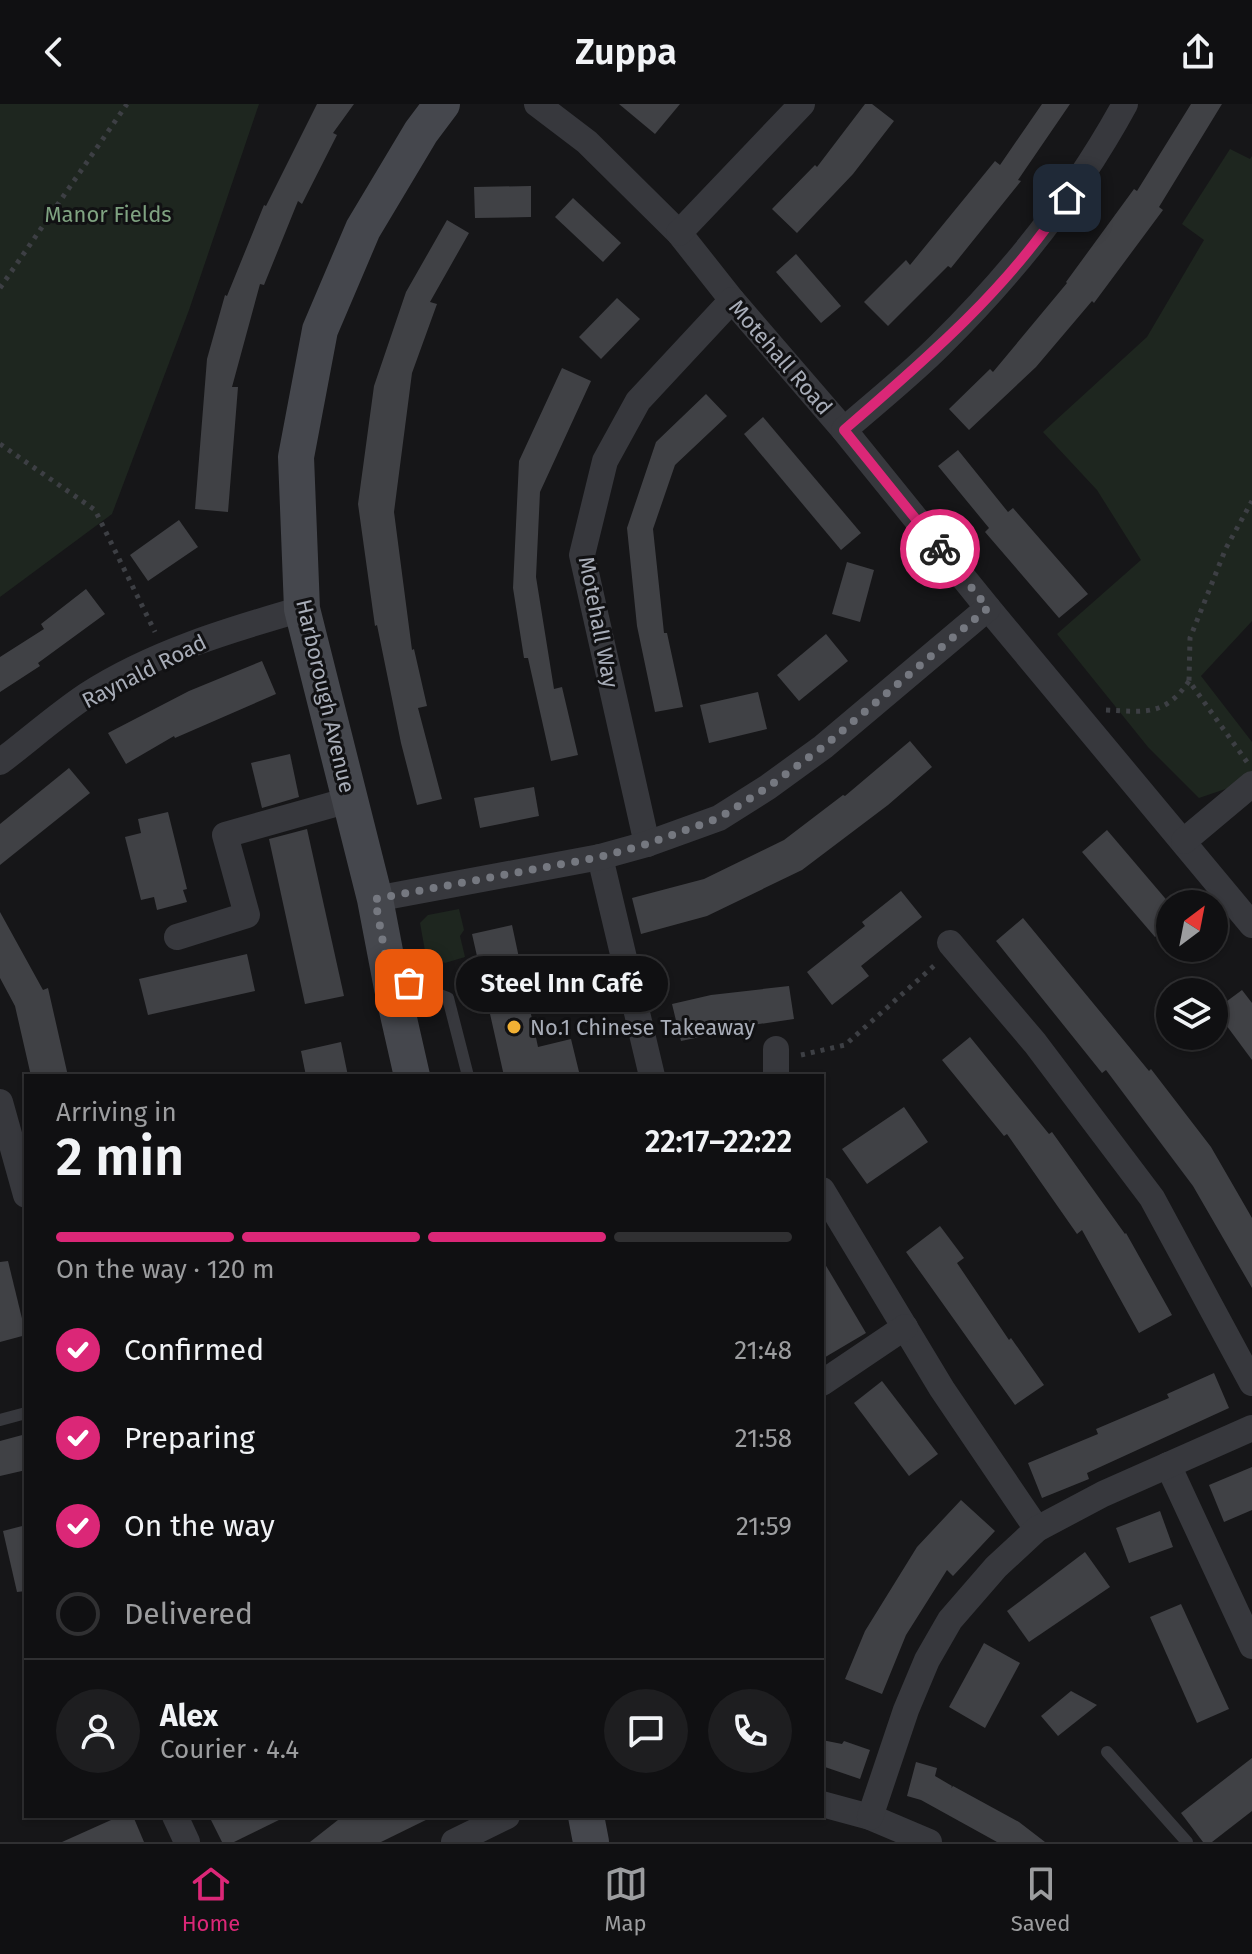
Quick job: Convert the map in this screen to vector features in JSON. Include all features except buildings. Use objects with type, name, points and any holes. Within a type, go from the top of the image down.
[{"type":"street","name":"Harborough Avenue","points":[[412,1074],[375,899],[302,609],[296,457],[320,330],[363,229],[421,132],[442,104]]},
{"type":"street","name":"Motehall Road","points":[[537,104],[587,142],[679,233],[1252,925]]},
{"type":"street","points":[[679,233],[802,104]]},
{"type":"street","points":[[844,430],[938,348],[999,285],[1054,218],[1107,138],[1125,104]]},
{"type":"street","name":"Motehall Way","points":[[647,844],[582,555],[605,461],[638,401],[732,300]]},
{"type":"street","points":[[375,899],[600,857],[719,818],[823,747],[988,608]]},
{"type":"street","name":"Raynald Road","points":[[0,762],[88,695],[166,654],[225,631],[302,609]]},
{"type":"street","points":[[1184,841],[1252,784]]},
{"type":"street","points":[[177,937],[247,915],[225,835],[349,800]]},
{"type":"street","points":[[600,857],[652,1074]]},
{"type":"street","points":[[952,946],[1035,1043],[1152,1198],[1252,1383]]},
{"type":"street","points":[[0,1102],[24,1188]]},
{"type":"street","points":[[824,1193],[942,1389],[1037,1529]]},
{"type":"street","points":[[824,1382],[905,1327]]},
{"type":"street","points":[[870,1817],[906,1710],[927,1660],[950,1620],[996,1567],[1037,1529],[1103,1494],[1252,1428]]},
{"type":"street","points":[[1168,1465],[1252,1646]]},
{"type":"street","points":[[824,1805],[870,1817],[929,1842]]},
{"type":"street","points":[[176,1818],[187,1842]]},
{"type":"street","points":[[454,1842],[503,1818]]},
{"type":"street","points":[[586,1818],[591,1842]]},
{"type":"lane","points":[[389,975],[448,998],[467,1074]]},
{"type":"lane","points":[[0,1420],[24,1414]]},
{"type":"lane","points":[[1107,1752],[1187,1842]]},
{"type":"path","points":[[0,288],[127,104]]},
{"type":"path","points":[[0,444],[95,510],[166,654]]},
{"type":"path","points":[[1072,709],[1157,710],[1176,700],[1189,681],[1190,638],[1226,548],[1252,501]]},
{"type":"path","points":[[1189,681],[1252,769]]},
{"type":"path","points":[[776,1062],[845,1045],[952,946]]},
{"type":"green space","name":"Manor Fields","points":[[0,104],[259,104],[189,310],[112,514],[0,597]]},
{"type":"green space","points":[[1230,149],[1250,159],[1252,156],[1252,621],[1201,676],[1252,742],[1252,780],[1199,798],[1148,747],[1057,634],[1141,560],[1097,490],[1043,432],[1147,337],[1204,240],[1182,224]]},
{"type":"green space","points":[[459,909],[465,957],[445,963],[425,951],[420,923],[428,915]]},
{"type":"way so far","points":[[409,983],[389,975],[375,899],[600,857],[719,818],[823,747],[988,608],[940,549]]},
{"type":"place","name":"Steel Inn Café","points":[[409,983]]},
{"type":"place","name":"No.1 Chinese Takeaway","points":[[514,1027]]},
{"type":"route","points":[[940,549],[844,430],[938,348],[999,285],[1067,198]]}]
